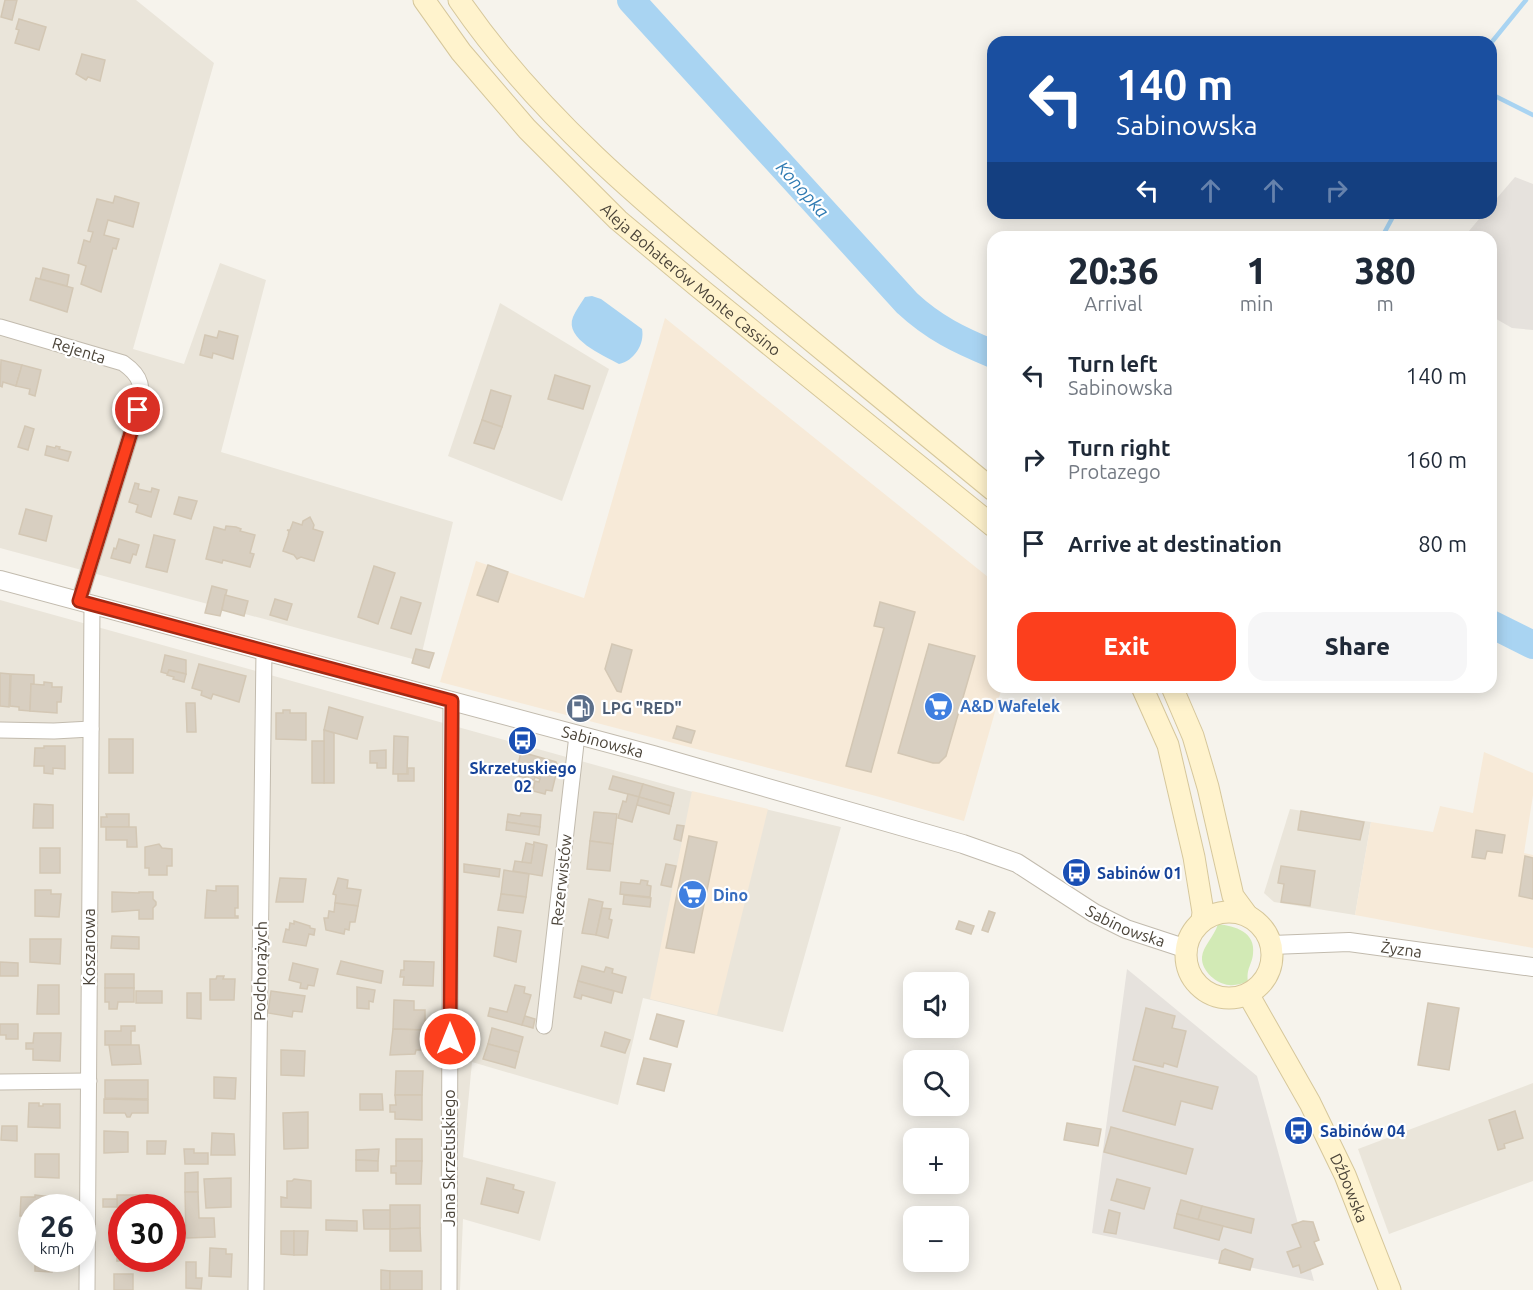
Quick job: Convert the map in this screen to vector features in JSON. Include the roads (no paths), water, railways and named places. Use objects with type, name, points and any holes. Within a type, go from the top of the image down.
[{"type":"main road","name":"Aleja Bohaterów Monte Cassino","points":[[424,0],[461,52],[526,129],[618,220],[987,521]]},
{"type":"main road","name":"Aleja Bohaterów Monte Cassino","points":[[459,0],[483,35],[548,109],[639,197],[987,485]]},
{"type":"main road","points":[[1145,693],[1168,745],[1194,857],[1203,912],[1202,921]]},
{"type":"main road","points":[[1175,693],[1193,736],[1208,787],[1235,902],[1263,927],[1272,945],[1272,960],[1268,974],[1260,985],[1248,994],[1236,998],[1222,998],[1204,989],[1191,975],[1186,949],[1195,929],[1212,915],[1236,912],[1247,915]]},
{"type":"main road","name":"Dźbowska","points":[[1248,994],[1310,1103],[1345,1175],[1390,1290]]},
{"type":"street","name":"Rejenta","points":[[0,327],[123,363],[139,378],[142,391]]},
{"type":"street","name":"Koszarowa","points":[[87,1290],[91,729],[85,603],[142,391]]},
{"type":"street","name":"Sabinowska","points":[[0,580],[577,735],[963,844],[1017,863],[1094,913],[1126,929],[1186,949]]},
{"type":"street","name":"Podchorążych","points":[[256,1290],[264,651]]},
{"type":"street","name":"Jana Skrzetuskiego","points":[[449,1290],[452,701]]},
{"type":"street","points":[[0,730],[91,729]]},
{"type":"street","name":"Rezerwistów","points":[[544,1026],[577,735]]},
{"type":"street","name":"Żyzna","points":[[1272,945],[1348,942],[1533,967]]},
{"type":"street","points":[[0,1082],[89,1081]]},
{"type":"water","points":[[592,296],[601,299],[642,329],[640,346],[634,356],[624,362],[619,364],[595,351],[579,339],[574,332],[572,325],[574,314],[585,297]]},
{"type":"waterway","name":"Konopka","points":[[631,0],[907,303],[947,333],[987,352]]},
{"type":"waterway","points":[[1497,36],[1526,0]]},
{"type":"waterway","points":[[1497,97],[1533,115]]},
{"type":"waterway","points":[[1385,231],[1392,219]]},
{"type":"waterway","name":"Konopka","points":[[1497,627],[1533,645]]},
{"type":"place","name":"A&D Wafelek","points":[[939,706]]},
{"type":"place","name":"LPG \"RED\"","points":[[581,708]]},
{"type":"place","name":"Skrzetuskiego 02","points":[[523,740]]},
{"type":"place","name":"Sabinów 01","points":[[1076,873]]},
{"type":"place","name":"Dino","points":[[692,895]]},
{"type":"place","name":"Sabinów 04","points":[[1299,1131]]}]
